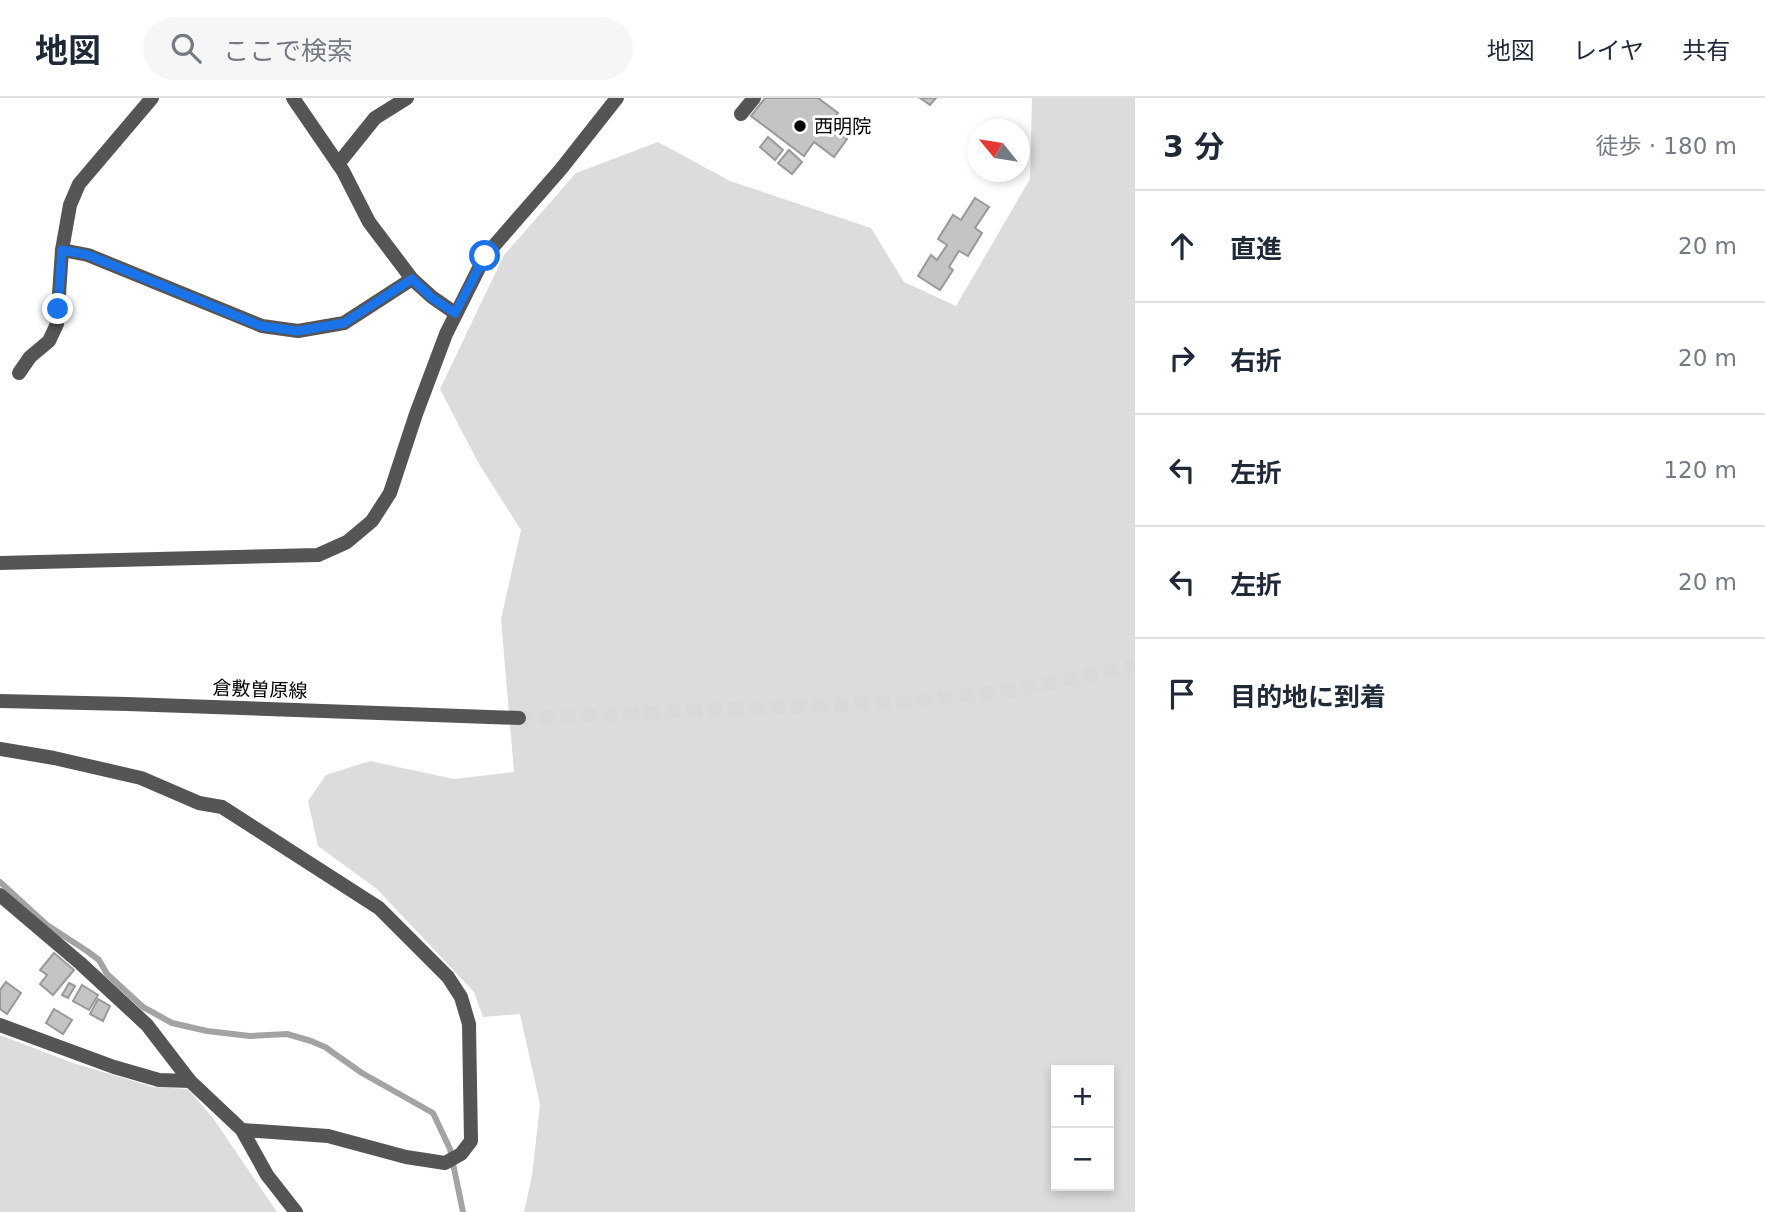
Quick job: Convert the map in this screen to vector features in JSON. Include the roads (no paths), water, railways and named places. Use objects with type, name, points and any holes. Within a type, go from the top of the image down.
[{"type":"street","points":[[19,373],[30,357],[49,341],[57,324],[62,250],[70,205],[79,184],[152,98]]},
{"type":"street","points":[[293,98],[338,164],[369,222],[412,279],[432,298],[455,313]]},
{"type":"street","points":[[338,164],[375,118],[407,98]]},
{"type":"street","points":[[0,563],[318,555],[347,542],[372,521],[390,493],[446,334],[485,256],[561,169],[617,98]]},
{"type":"street","points":[[741,114],[754,98]]},
{"type":"street","points":[[62,250],[88,255],[261,326],[298,331],[344,323],[412,279]]},
{"type":"street","name":"倉敷曽原線","points":[[0,701],[519,718]]},
{"type":"street","points":[[0,749],[141,778],[199,803],[222,807],[379,908],[448,977],[461,997],[470,1024],[471,1141],[461,1154],[445,1163],[406,1157],[328,1136],[242,1130]]},
{"type":"street","points":[[0,895],[147,1025],[190,1081],[242,1130],[267,1175],[296,1212]]},
{"type":"street","points":[[0,1025],[136,1074],[159,1080],[190,1081]]},
{"type":"waterway","points":[[0,882],[47,925],[99,960],[107,974],[143,1007],[172,1023],[207,1031],[250,1036],[287,1034],[311,1041],[433,1113],[450,1149],[463,1212]]},
{"type":"tunnel","points":[[519,718],[904,702],[1016,690],[1135,665]]},
{"type":"place","name":"西明院","points":[[800,126]]}]
